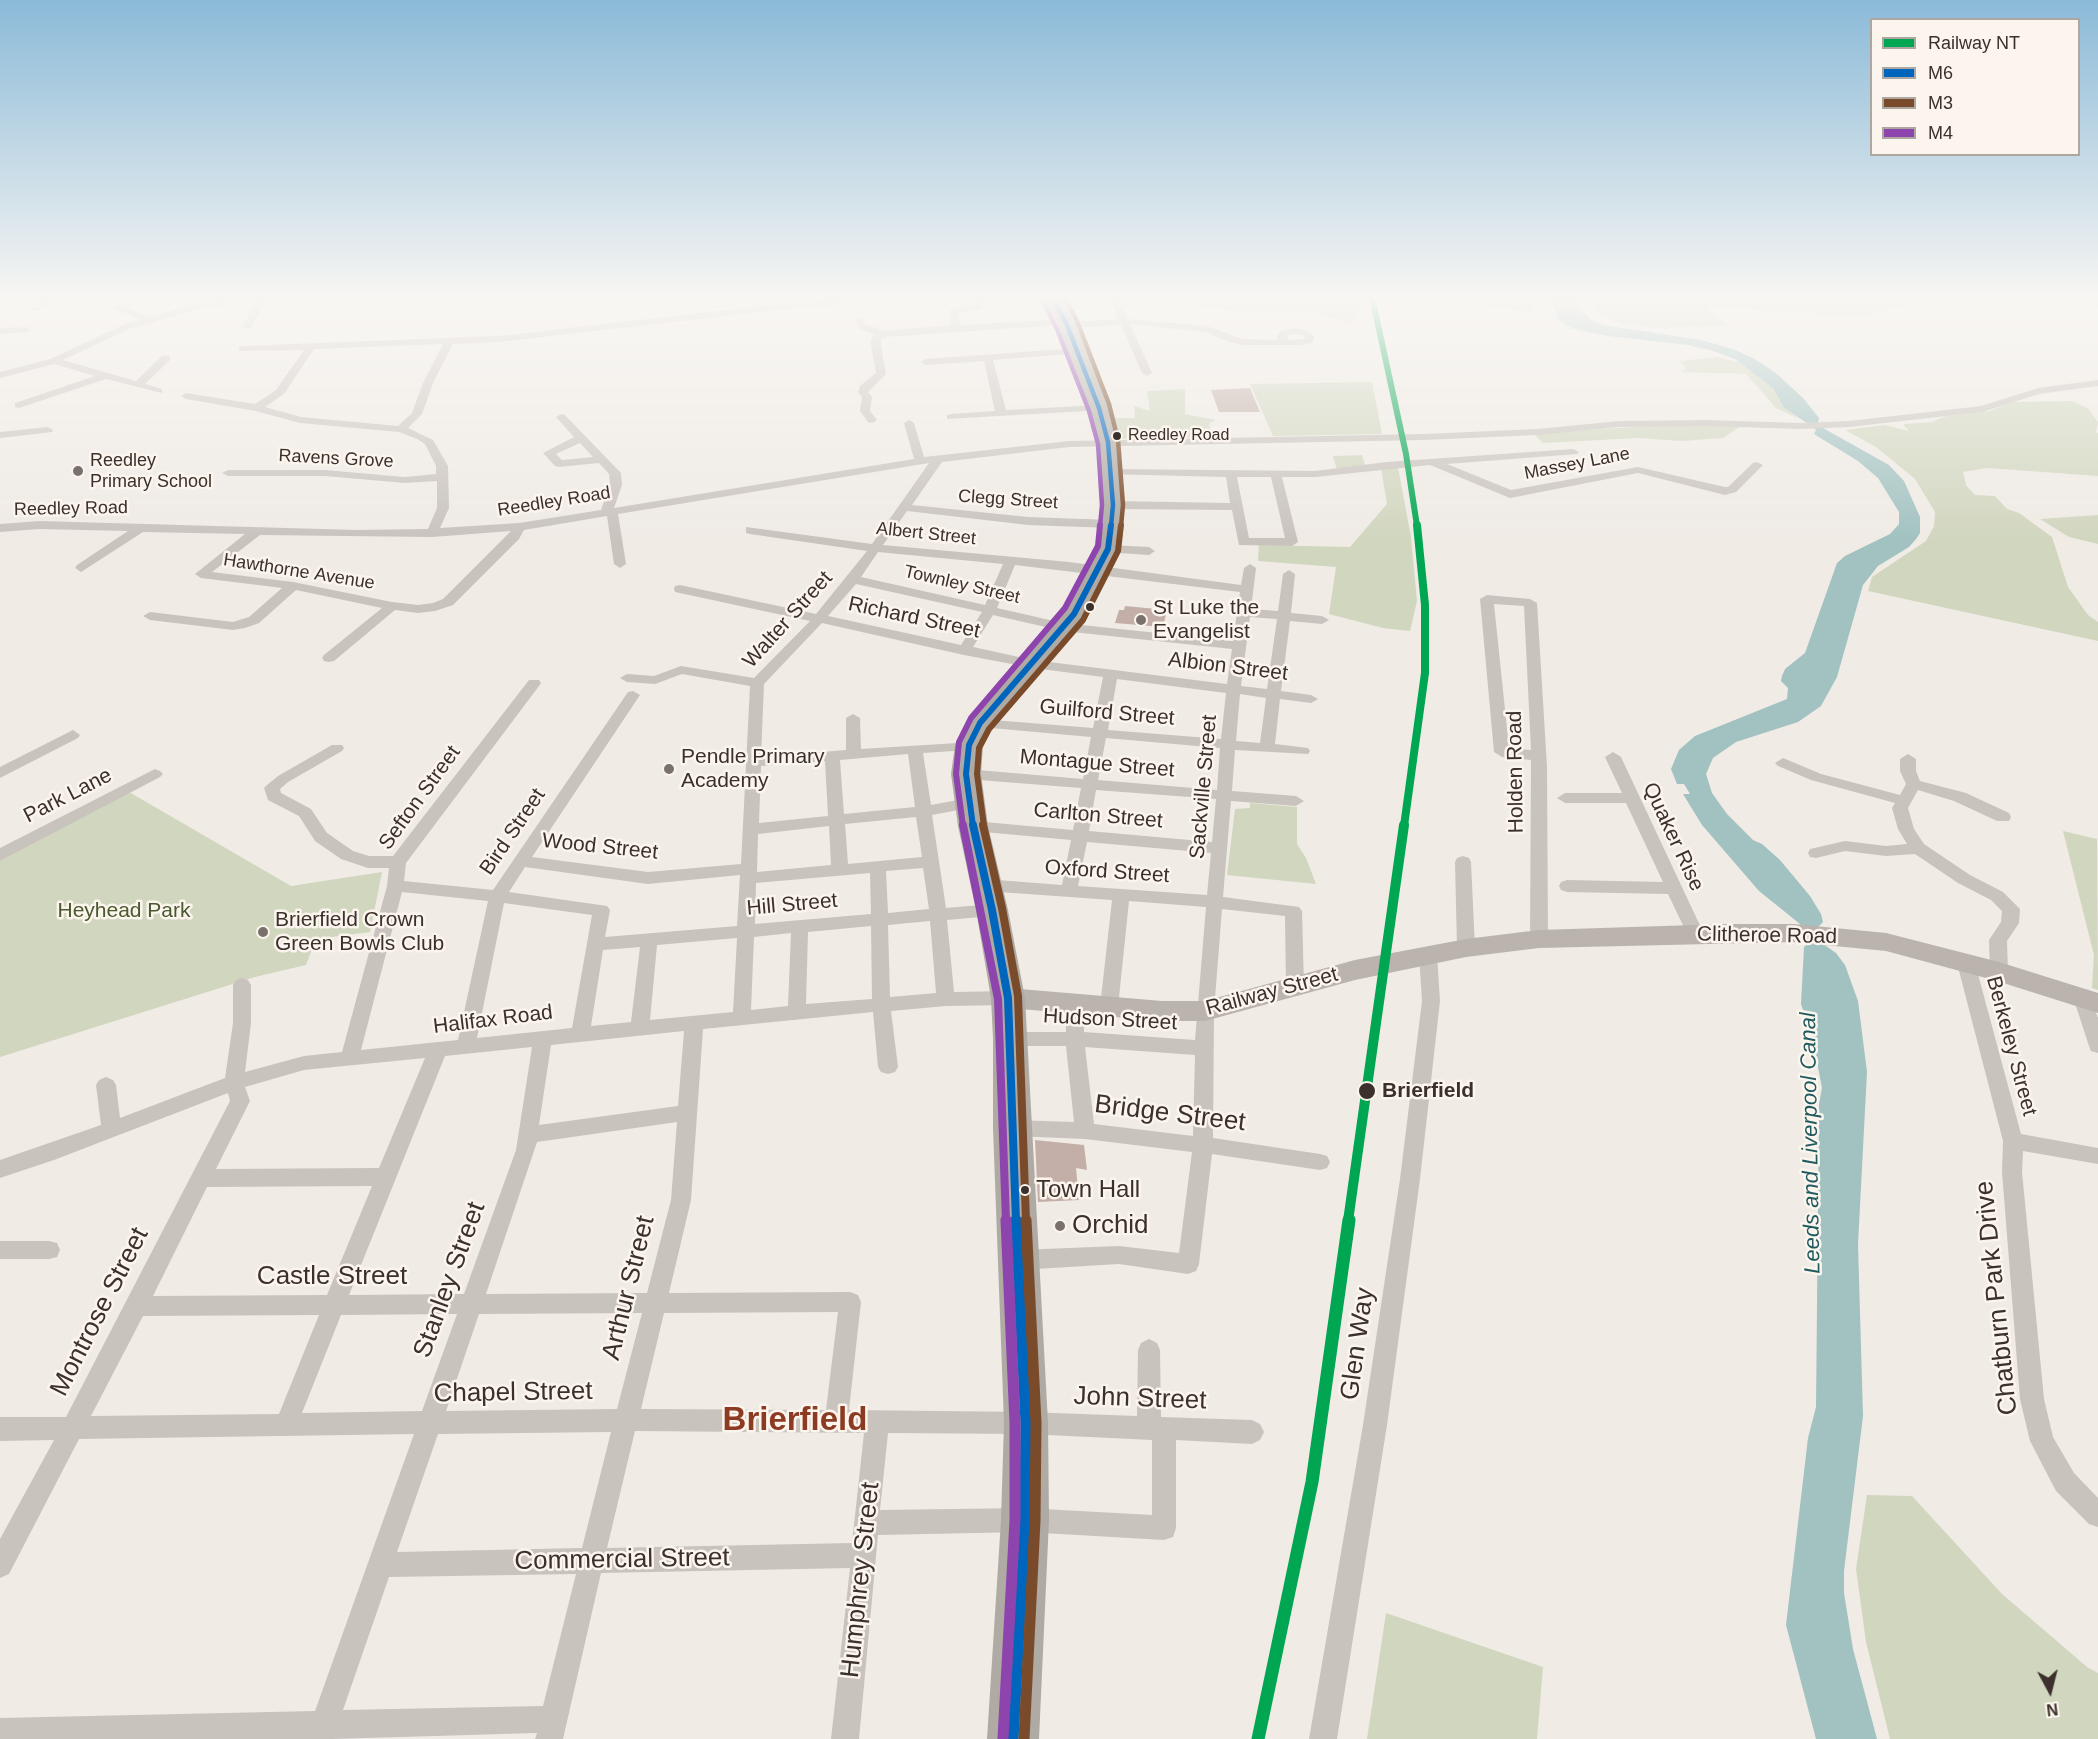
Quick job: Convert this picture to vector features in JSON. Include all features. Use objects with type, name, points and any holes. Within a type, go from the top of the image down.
[{"type":"highway","points":[[1013,1739],[1025,1520],[1026,1423],[1012,1128],[1011,1039],[1008,998],[971,815],[966,774],[975,734],[1074,614],[1108,537],[1110,472],[1108,442],[1099,408],[1087,378]]},
{"type":"main road","name":"Clitheroe Road","points":[[1428,955],[1539,939],[1794,933],[1895,944],[2090,1000]]},
{"type":"main road","name":"Railway Street","points":[[1008,998],[1162,1011],[1205,1011],[1355,970],[1428,955]]},
{"type":"street","points":[[19,405],[99,378]]},
{"type":"street","points":[[113,378],[158,391]]},
{"type":"street","points":[[138,385],[145,378]]},
{"type":"street","points":[[257,408],[280,392],[290,378]]},
{"type":"street","points":[[401,429],[417,414],[430,378]]},
{"type":"street","points":[[872,420],[865,411],[867,397],[863,392],[864,388],[876,378]]},
{"type":"street","points":[[993,378],[1001,414]]},
{"type":"street","name":"Reedley Road","points":[[0,528],[39,525],[357,534],[479,531],[519,527],[939,458],[1108,442],[1424,437],[1536,432],[1620,424],[1707,423],[1800,426],[1879,422],[1942,412],[1982,409],[2038,391],[2098,383]]},
{"type":"street","points":[[186,396],[257,408],[300,420],[401,429],[429,442],[441,466],[442,477],[443,508],[432,532]]},
{"type":"street","points":[[951,417],[1099,408]]},
{"type":"street","points":[[561,417],[615,473],[609,512],[620,564]]},
{"type":"street","points":[[909,423],[920,461]]},
{"type":"street","points":[[0,435],[48,430]]},
{"type":"street","points":[[581,438],[549,453],[559,464],[602,459]]},
{"type":"street","points":[[1110,472],[1322,474],[1386,465],[1573,452]]},
{"type":"street","name":"Walter Street","points":[[742,1017],[757,683],[819,619],[853,579],[939,458]]},
{"type":"street","name":"Massey Lane","points":[[1431,462],[1510,494],[1638,470],[1725,491],[1732,490],[1757,465]]},
{"type":"street","name":"Ravens Grove","points":[[228,473],[325,473],[405,480],[442,477]]},
{"type":"street","points":[[1231,473],[1244,542],[1292,542],[1276,474]]},
{"type":"street","name":"Clegg Street","points":[[902,507],[1028,521],[1108,537]]},
{"type":"street","points":[[1108,537],[1237,507]]},
{"type":"street","points":[[81,568],[142,527]]},
{"type":"street","name":"Hawthorne Avenue","points":[[257,531],[201,574],[293,586],[418,609],[435,607],[448,602],[515,536],[519,527]]},
{"type":"street","name":"Albert Street","points":[[750,530],[873,548],[1010,561],[1108,537]]},
{"type":"street","points":[[1108,537],[1149,551]]},
{"type":"street","points":[[1108,537],[1246,589]]},
{"type":"street","points":[[964,651],[990,610],[1010,561]]},
{"type":"street","name":"Sackville Street","points":[[1019,1260],[1119,1255],[1188,1264],[1203,1146],[1205,1011],[1228,745],[1238,646],[1250,568]]},
{"type":"street","points":[[1267,748],[1289,574]]},
{"type":"street","name":"Townley Street","points":[[853,579],[1063,627],[1238,646]]},
{"type":"street","points":[[150,616],[233,626],[245,624],[254,620],[293,586]]},
{"type":"street","name":"Richard Street","points":[[680,589],[1033,664]]},
{"type":"street","name":"Holden Road","points":[[1538,756],[1502,752],[1487,599],[1530,603],[1538,756],[1539,939]]},
{"type":"street","points":[[329,658],[392,606]]},
{"type":"street","points":[[1244,612],[1322,620]]},
{"type":"street","name":"Albion Street","points":[[1033,664],[1311,699]]},
{"type":"street","points":[[627,678],[655,680],[681,670],[757,683]]},
{"type":"street","points":[[1069,891],[1111,674]]},
{"type":"street","name":"Sefton Street","points":[[349,1059],[394,886],[398,862],[534,683]]},
{"type":"street","name":"Bird Street","points":[[466,1047],[497,896],[633,694]]},
{"type":"street","points":[[854,718],[854,754]]},
{"type":"street","name":"Guilford Street","points":[[754,762],[915,749],[975,734],[1100,733],[1303,751]]},
{"type":"street","points":[[0,773],[73,735]]},
{"type":"street","points":[[337,748],[283,779],[272,788],[274,796],[305,813],[312,827],[321,837],[346,855],[368,862],[398,862]]},
{"type":"street","points":[[915,749],[938,915],[946,999]]},
{"type":"street","points":[[832,756],[840,870]]},
{"type":"street","name":"Quaker Rise","points":[[1613,757],[1695,934]]},
{"type":"street","points":[[1908,759],[1908,771],[1914,784],[1960,797],[2003,817]]},
{"type":"street","points":[[1784,763],[1816,777],[1905,801]]},
{"type":"street","name":"Park Lane","points":[[0,855],[155,774]]},
{"type":"street","name":"Montague Street","points":[[966,774],[1296,801]]},
{"type":"street","points":[[1914,784],[1900,808],[1906,830],[1918,848],[1964,879],[1997,896],[2011,909],[2010,923],[1998,940],[1999,972]]},
{"type":"street","points":[[1565,798],[1632,798]]},
{"type":"street","name":"Carlton Street","points":[[751,829],[923,811],[971,815],[1080,836],[1219,848]]},
{"type":"street","points":[[1816,853],[1845,846],[1886,851],[1918,848]]},
{"type":"street","name":"Wood Street","points":[[519,861],[648,878],[840,870],[930,862]]},
{"type":"street","points":[[1463,862],[1466,948]]},
{"type":"street","points":[[878,867],[881,1004],[888,1067]]},
{"type":"street","points":[[394,886],[497,896],[601,910],[580,1034]]},
{"type":"street","points":[[1567,886],[1674,888]]},
{"type":"street","name":"Oxford Street","points":[[989,897],[1069,891],[1215,902],[1293,911],[1295,987]]},
{"type":"street","points":[[1109,1007],[1121,895]]},
{"type":"street","name":"Hill Street","points":[[596,944],[938,915],[989,897]]},
{"type":"street","points":[[797,1012],[800,927]]},
{"type":"street","points":[[640,1028],[649,940]]},
{"type":"street","name":"Glen Way","points":[[1323,1739],[1375,1425],[1410,1179],[1431,1001],[1428,955]]},
{"type":"street","name":"Berkeley Street","points":[[1966,963],[2013,1141]]},
{"type":"street","name":"Montrose Street","points":[[0,1565],[137,1306],[240,1101],[234,1083],[242,1023],[243,985]]},
{"type":"street","name":"Halifax Road","points":[[0,1169],[234,1083],[287,1067],[742,1017],[946,999],[1008,998]]},
{"type":"street","points":[[2090,1000],[2098,1046]]},
{"type":"street","points":[[1076,1004],[1074,1039],[1085,1131]]},
{"type":"street","name":"Arthur Street","points":[[552,1729],[591,1561],[681,1200],[694,1022]]},
{"type":"street","name":"Stanley Street","points":[[322,1732],[526,1150],[542,1039]]},
{"type":"street","name":"Hudson Street","points":[[1011,1039],[1074,1039],[1206,1047]]},
{"type":"street","points":[[286,1425],[437,1051]]},
{"type":"street","points":[[106,1085],[111,1129]]},
{"type":"street","points":[[528,1135],[687,1113]]},
{"type":"street","name":"Bridge Street","points":[[1012,1128],[1085,1131],[1320,1161]]},
{"type":"street","points":[[2013,1141],[2098,1156]]},
{"type":"street","name":"Chatburn Park Drive","points":[[2013,1141],[2012,1172],[2032,1399],[2042,1441],[2065,1482],[2098,1515]]},
{"type":"street","points":[[201,1178],[386,1177]]},
{"type":"street","points":[[0,1250],[49,1250]]},
{"type":"street","name":"Castle Street","points":[[137,1306],[473,1305],[656,1301],[850,1302],[836,1421]]},
{"type":"street","points":[[868,1523],[1025,1520],[1164,1528],[1149,1350]]},
{"type":"street","name":"Chapel Street","points":[[0,1429],[626,1420],[1026,1423]]},
{"type":"street","name":"Humphrey Street","points":[[845,1739],[877,1421]]},
{"type":"street","name":"John Street","points":[[1026,1423],[1252,1432]]},
{"type":"street","name":"Commercial Street","points":[[380,1565],[864,1555]]},
{"type":"street","points":[[0,1732],[552,1729]]},
{"type":"green space","points":[[1750,378],[1761,378],[1773,388],[1784,408],[1799,419],[1776,408]]},
{"type":"green space","points":[[1372,382],[1382,434],[1273,436],[1250,384]]},
{"type":"green space","points":[[1185,389],[1185,414],[1216,420],[1209,423],[1211,437],[1118,439],[1113,418],[1135,418],[1134,406],[1150,411],[1147,391]]},
{"type":"green space","points":[[2071,401],[2088,408],[2098,422],[2096,432],[2098,433],[2098,476],[1987,468],[1963,472],[1966,485],[1975,495],[1995,496],[2007,509],[2019,513],[2052,537],[2068,587],[2088,615],[2098,622],[2098,641],[1868,591],[1872,577],[1926,541],[1934,526],[1935,512],[1915,479],[1876,447],[1845,430],[1885,425],[1909,431],[1903,424],[1933,422],[1959,412],[1989,411],[2013,402]]},
{"type":"green space","points":[[1669,425],[1741,426],[1723,438],[1682,441],[1638,438],[1543,443],[1533,433]]},
{"type":"green space","points":[[1362,455],[1365,465],[1337,470],[1333,456]]},
{"type":"green space","points":[[1398,467],[1411,537],[1417,601],[1410,631],[1383,628],[1329,614],[1336,567],[1258,561],[1259,545],[1350,547],[1387,504],[1381,468]]},
{"type":"green space","points":[[2098,515],[2098,544],[2069,537],[2040,519]]},
{"type":"green space","name":"Heyhead Park","points":[[129,792],[291,886],[382,872],[370,932],[324,938],[314,944],[306,965],[255,977],[0,1057],[0,861]]},
{"type":"green space","points":[[1250,803],[1297,807],[1297,844],[1306,858],[1316,884],[1227,875],[1235,809],[1250,808]]},
{"type":"green space","points":[[2063,831],[2097,839],[2098,990],[2092,988],[2094,955]]},
{"type":"green space","points":[[1867,1495],[1912,1496],[2002,1594],[2087,1667],[2098,1673],[2098,1739],[1890,1739],[1866,1642],[1856,1569]]},
{"type":"green space","points":[[1386,1613],[1543,1667],[1537,1739],[1367,1739]]},
{"type":"water","points":[[1760,378],[1781,378],[1803,398],[1819,418],[1818,422],[1823,428],[1889,465],[1904,481],[1920,517],[1920,533],[1916,539],[1909,547],[1878,566],[1863,585],[1837,677],[1821,706],[1798,722],[1736,742],[1713,758],[1706,774],[1712,793],[1727,814],[1753,840],[1762,844],[1780,860],[1810,896],[1821,914],[1823,922],[1818,927],[1826,946],[1836,953],[1845,965],[1858,1001],[1867,1072],[1858,1244],[1863,1416],[1844,1571],[1844,1593],[1853,1649],[1877,1739],[1816,1739],[1786,1625],[1808,1438],[1816,1407],[1819,1104],[1822,1088],[1812,1036],[1801,1004],[1804,947],[1809,943],[1800,924],[1759,891],[1702,825],[1683,794],[1690,794],[1684,784],[1677,784],[1671,769],[1679,750],[1695,736],[1787,699],[1788,688],[1781,681],[1782,676],[1785,669],[1805,653],[1837,563],[1845,556],[1890,534],[1899,524],[1899,512],[1878,478],[1858,461],[1814,434],[1816,430],[1784,408],[1773,388]]},
{"type":"building","points":[[1250,388],[1260,412],[1219,412],[1211,390]]},
{"type":"building","name":"St Luke the Evangelist","points":[[1125,606],[1167,610],[1163,627],[1115,623],[1119,610],[1124,610]]},
{"type":"building","points":[[1035,1140],[1084,1145],[1087,1170],[1076,1168],[1079,1200],[1038,1202]]},
{"type":"rail line","name":"NT","points":[[1258,1739],[1312,1482],[1425,673],[1425,605],[1421,552],[1406,454],[1390,378]]},
{"type":"transit line","name":"M4","points":[[1003,1738],[1015,1520],[1015,1423],[1002,1128],[1001,1039],[998,999],[963,828],[956,774],[959,742],[971,718],[1065,608],[1098,546],[1102,505],[1098,444],[1089,411],[1076,378]]},
{"type":"transit line","name":"M6","points":[[1013,1739],[1025,1520],[1026,1423],[1012,1128],[1011,1039],[1008,998],[992,910],[973,826],[966,774],[969,745],[980,723],[1074,614],[1108,549],[1113,505],[1108,442],[1099,408],[1087,378]]},
{"type":"transit line","name":"M3","points":[[1024,1739],[1035,1521],[1036,1423],[1022,1128],[1021,1038],[1018,996],[1002,908],[983,824],[977,774],[979,748],[989,729],[1083,620],[1118,551],[1123,505],[1118,440],[1109,404],[1099,378]]},
{"type":"place","name":"Reedley Road","points":[[1117,436]]},
{"type":"place","name":"Reedley Primary School","points":[[78,471]]},
{"type":"place","name":"St Luke the Evangelist","points":[[1141,620]]},
{"type":"place","name":"Pendle Primary Academy","points":[[669,769]]},
{"type":"place","name":"Brierfield Crown Green Bowls Club","points":[[263,932]]},
{"type":"place","name":"Brierfield","points":[[1367,1091]]},
{"type":"place","name":"Town Hall","points":[[1025,1190]]},
{"type":"place","name":"Orchid","points":[[1060,1226]]},
{"type":"district","name":"Brierfield","points":[[795,1421]]},
{"type":"water label","name":"Leeds and Liverpool Canal","points":[[1811,1143]]}]
